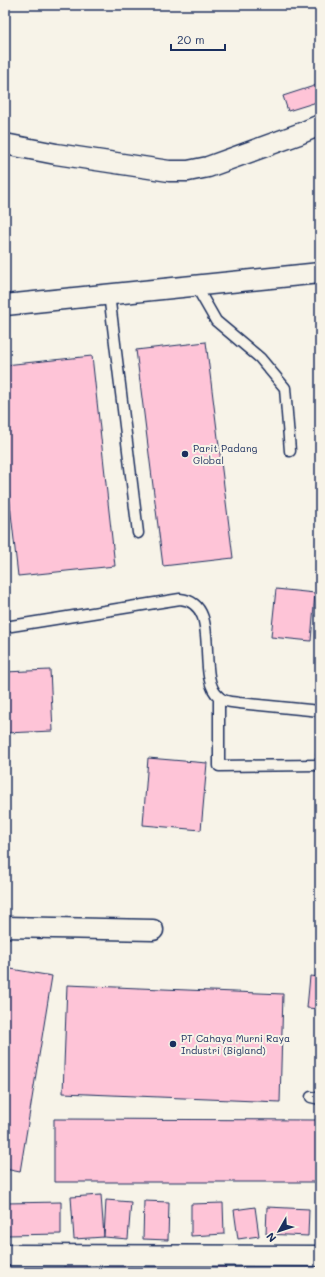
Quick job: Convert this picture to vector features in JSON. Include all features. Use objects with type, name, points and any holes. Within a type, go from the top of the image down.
[{"type":"street","points":[[5,144],[56,154],[169,171],[188,171],[204,168],[320,125]]},
{"type":"street","points":[[5,305],[320,273]]},
{"type":"street","points":[[5,927],[153,930]]},
{"type":"street","points":[[5,1254],[320,1256]]},
{"type":"lane","points":[[196,286],[216,321],[260,358],[284,388],[290,450]]},
{"type":"lane","points":[[109,294],[138,533]]},
{"type":"lane","points":[[5,627],[180,599],[188,600],[196,605],[200,610],[205,630],[210,681],[214,691],[219,697],[227,701],[239,703],[320,710]]},
{"type":"lane","points":[[219,697],[219,766],[320,765]]},
{"type":"building","points":[[317,85],[320,101],[288,111],[283,96]]},
{"type":"building","name":"Parit Padang Global","points":[[206,342],[233,558],[163,566],[136,350]]},
{"type":"building","points":[[92,356],[115,566],[18,576],[5,459],[5,365]]},
{"type":"building","points":[[276,589],[315,593],[311,641],[271,637]]},
{"type":"building","points":[[50,670],[53,731],[5,733],[5,672]]},
{"type":"building","points":[[318,739],[320,739],[320,757],[316,756]]},
{"type":"building","points":[[148,758],[207,763],[201,830],[143,825]]},
{"type":"building","points":[[5,968],[52,976],[20,1172],[5,1169]]},
{"type":"building","points":[[310,976],[320,977],[320,1009],[307,1008]]},
{"type":"building","name":"PT Cahaya Murni Raya Industri (Bigland)","points":[[67,985],[283,994],[280,1102],[63,1093]]},
{"type":"building","points":[[54,1119],[320,1120],[320,1182],[54,1182]]},
{"type":"building","points":[[101,1195],[104,1237],[74,1239],[71,1197]]},
{"type":"building","points":[[106,1200],[131,1202],[128,1239],[104,1237]]},
{"type":"building","points":[[144,1201],[169,1202],[168,1240],[143,1239]]},
{"type":"building","points":[[61,1202],[61,1234],[7,1235],[6,1203]]},
{"type":"building","points":[[223,1203],[224,1234],[191,1236],[191,1204]]},
{"type":"building","points":[[255,1207],[259,1236],[238,1239],[234,1210]]},
{"type":"building","points":[[267,1207],[309,1209],[308,1236],[266,1234]]},
{"type":"building","points":[[107,1262],[131,1263],[131,1272],[107,1272]]},
{"type":"building","points":[[149,1262],[180,1262],[180,1272],[149,1272]]},
{"type":"building","points":[[86,1263],[87,1272],[64,1272],[64,1266]]},
{"type":"building","points":[[192,1263],[226,1265],[225,1272],[192,1272]]},
{"type":"place","name":"Parit Padang Global","points":[[185,454]]},
{"type":"place","name":"PT Cahaya Murni Raya Industri (Bigland)","points":[[173,1044]]}]
